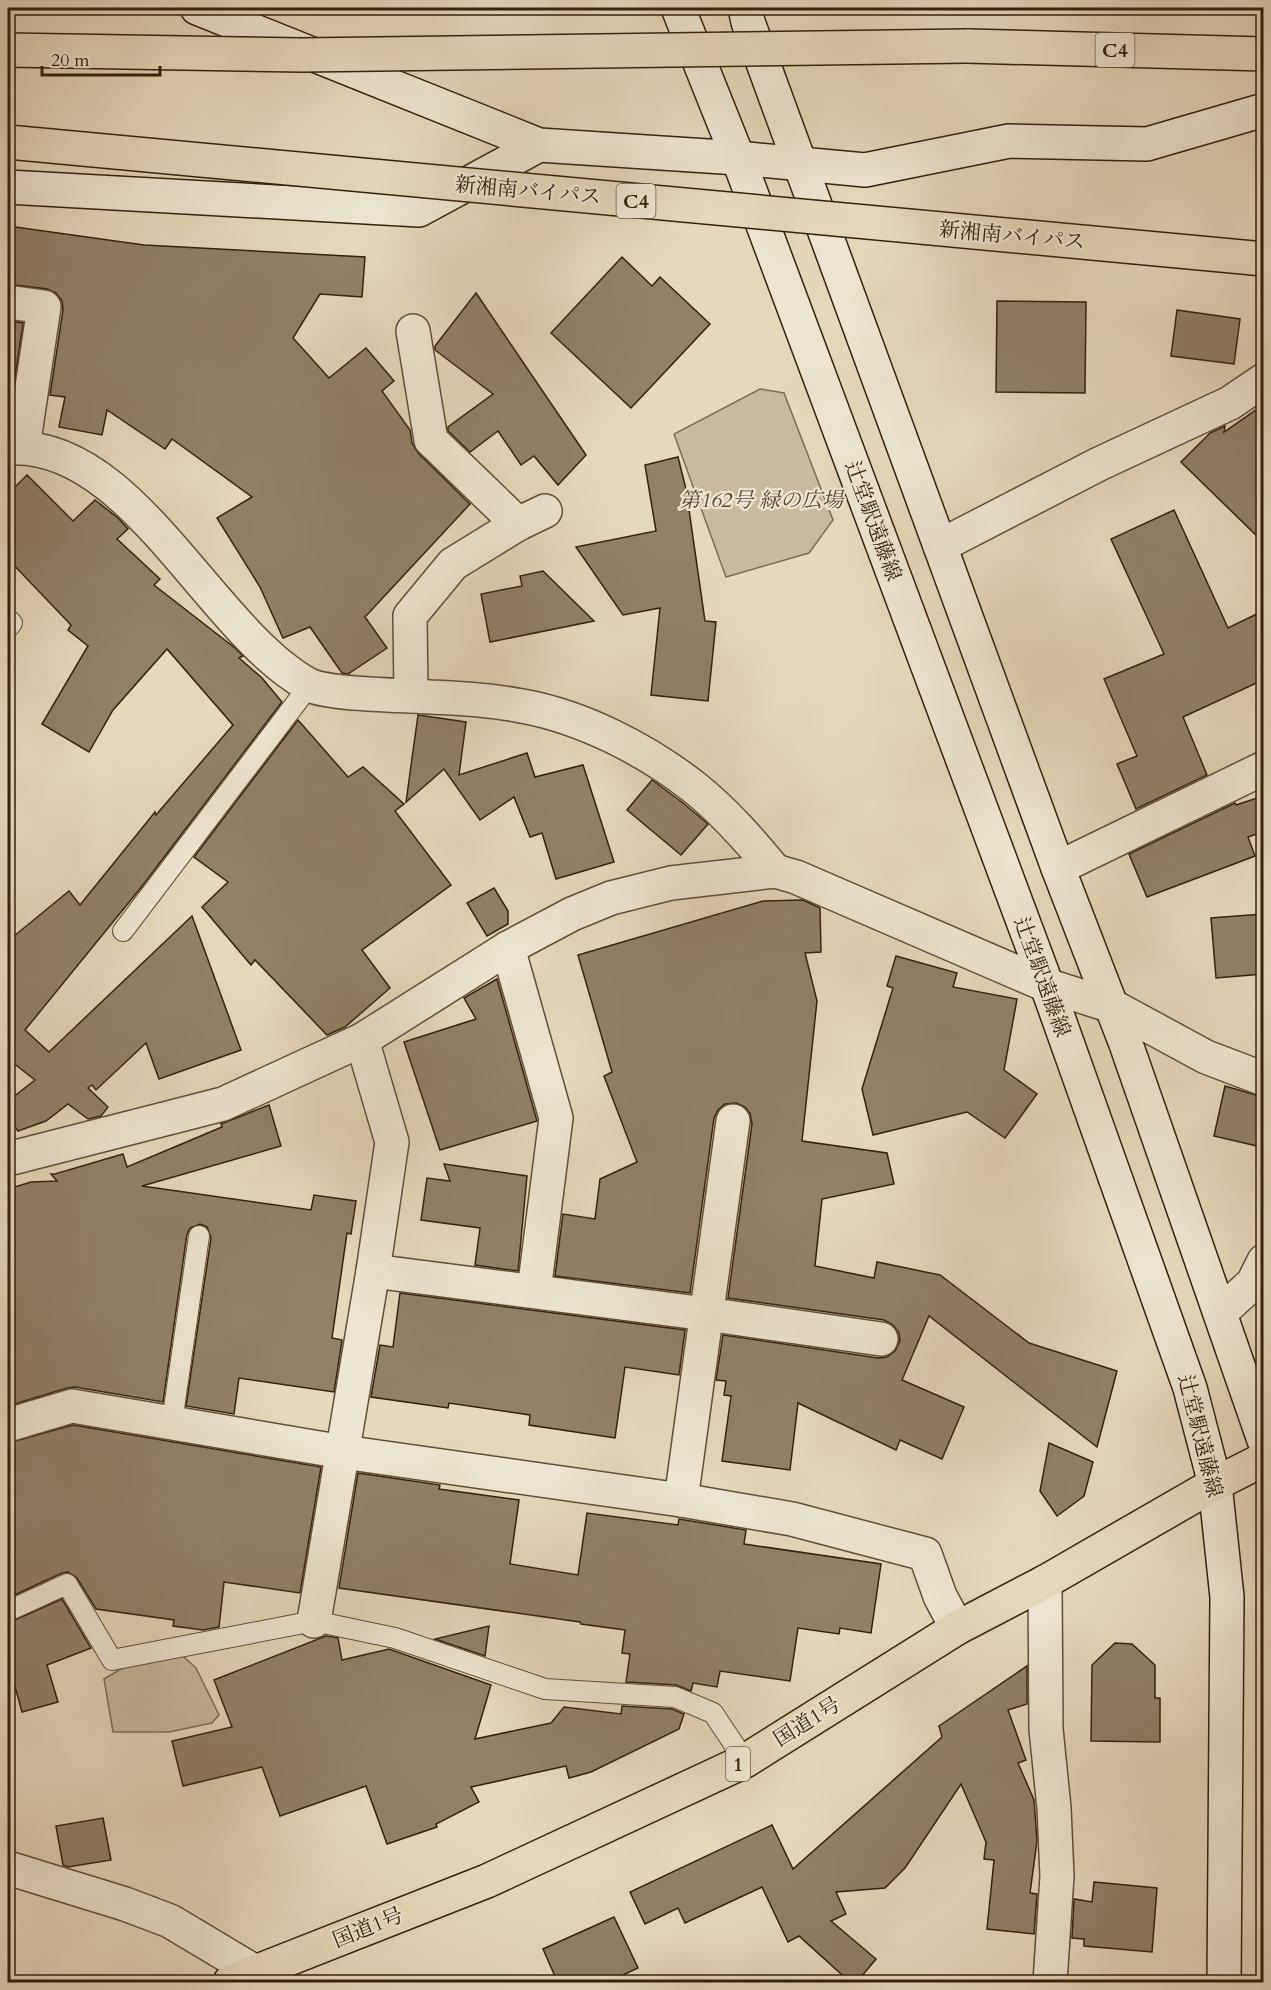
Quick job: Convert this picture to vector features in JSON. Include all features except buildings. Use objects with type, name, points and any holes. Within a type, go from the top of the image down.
[{"type":"highway","name":"C4","points":[[8,50],[302,55],[967,46],[1263,54]]},
{"type":"highway","name":"新湘南バイパス","points":[[8,142],[1263,259]]},
{"type":"highway","name":"国道1号","points":[[243,1978],[487,1881],[745,1761],[957,1628],[1045,1582],[1215,1484],[1263,1459]]},
{"type":"street","points":[[197,8],[539,145],[738,158],[865,170],[1009,141],[1147,144],[1263,110]]},
{"type":"street","name":"辻堂駅遠藤線","points":[[678,8],[738,158],[1046,985],[1190,1388],[1215,1484],[1227,1597],[1224,1983]]},
{"type":"street","points":[[745,8],[748,22],[1058,868],[1112,1006],[1263,1440]]},
{"type":"street","points":[[8,188],[420,210],[539,145]]},
{"type":"street","points":[[8,302],[44,307],[15,447],[61,456],[93,472],[126,498],[261,651],[309,686],[336,691],[477,699],[524,706],[584,723],[637,749],[695,788],[747,837],[776,871]]},
{"type":"street","points":[[411,696],[410,616],[453,564],[532,517],[431,440],[413,331]]},
{"type":"street","points":[[940,546],[1099,464],[1230,403],[1263,380]]},
{"type":"street","points":[[1058,868],[1263,768]]},
{"type":"street","points":[[8,1159],[223,1104],[362,1040],[508,948],[572,914],[611,898],[671,883],[776,871],[796,877],[1046,985],[1112,1006],[1206,1057],[1263,1079]]},
{"type":"street","points":[[508,948],[556,1118],[534,1291]]},
{"type":"street","points":[[314,1621],[373,1270],[392,1142],[362,1040]]},
{"type":"street","points":[[681,1500],[733,1121]]},
{"type":"street","points":[[1220,1313],[1253,1283],[1263,1261]]},
{"type":"street","points":[[373,1270],[881,1339]]},
{"type":"street","points":[[8,1425],[72,1406],[343,1452],[681,1500],[792,1519],[926,1554],[940,1596],[957,1628]]},
{"type":"street","points":[[1045,1582],[1046,1730],[1054,1808],[1057,1876],[1050,1983]]},
{"type":"street","points":[[8,1868],[125,1904],[170,1921],[243,1978]]},
{"type":"lane","points":[[8,619],[12,623],[8,628]]},
{"type":"lane","points":[[123,931],[309,686]]},
{"type":"lane","points":[[172,1422],[199,1236]]},
{"type":"lane","points":[[8,1611],[67,1584],[112,1660],[314,1621],[395,1638],[545,1689],[675,1697],[713,1713],[745,1761]]},
{"type":"green space","name":"第162号 緑の広場","points":[[760,389],[784,393],[833,520],[809,553],[726,577],[674,434]]},
{"type":"green space","points":[[183,1656],[196,1668],[219,1715],[212,1723],[169,1732],[113,1732],[104,1679],[126,1666]]}]
